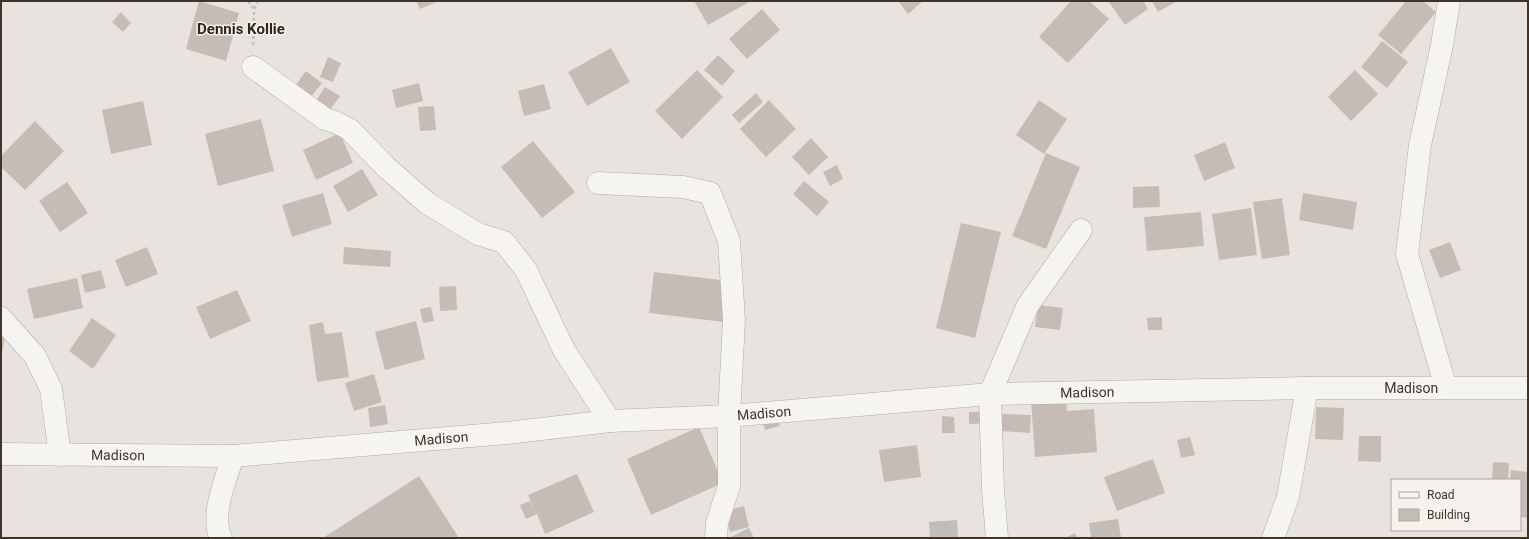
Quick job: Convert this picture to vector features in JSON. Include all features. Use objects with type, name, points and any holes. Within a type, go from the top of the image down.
[{"type":"street","points":[[1446,388],[1407,254],[1420,145],[1442,45],[1449,1]]},
{"type":"street","points":[[253,67],[325,120],[335,122],[349,130],[386,167],[427,203],[478,234],[504,242],[526,270],[564,350],[610,421]]},
{"type":"street","points":[[598,183],[683,187],[710,193],[730,242],[734,320],[729,416],[729,486],[717,523],[716,538]]},
{"type":"street","points":[[996,538],[992,490],[990,394],[1028,306],[1081,230]]},
{"type":"street","points":[[1,318],[36,356],[52,389],[60,455]]},
{"type":"street","points":[[1273,538],[1288,497],[1307,388]]},
{"type":"street","name":"Madison","points":[[1,454],[233,456],[507,433],[610,421],[729,416],[990,394],[1307,388],[1528,388]]},
{"type":"street","points":[[221,538],[218,532],[218,501],[233,456]]},
{"type":"path","points":[[248,1],[254,10]]},
{"type":"path","points":[[253,67],[254,10],[258,1]]},
{"type":"building","points":[[199,1],[239,13],[226,61],[186,49]]},
{"type":"building","points":[[416,1],[439,1],[420,9]]},
{"type":"building","points":[[694,1],[751,1],[708,25]]},
{"type":"building","points":[[898,1],[923,1],[908,14]]},
{"type":"building","points":[[1071,1],[1089,1],[1109,19],[1068,63],[1039,37]]},
{"type":"building","points":[[1108,1],[1143,1],[1148,9],[1125,25]]},
{"type":"building","points":[[1152,1],[1177,1],[1158,12]]},
{"type":"building","points":[[1406,1],[1423,1],[1436,12],[1401,54],[1378,35]]},
{"type":"building","points":[[762,9],[780,30],[747,59],[729,39]]},
{"type":"building","points":[[121,12],[131,23],[123,32],[112,22]]},
{"type":"building","points":[[1382,41],[1408,62],[1387,88],[1361,67]]},
{"type":"building","points":[[611,48],[630,82],[587,106],[568,72]]},
{"type":"building","points":[[718,55],[735,71],[722,86],[704,70]]},
{"type":"building","points":[[328,57],[341,63],[333,82],[320,77]]},
{"type":"building","points":[[697,70],[723,97],[682,139],[655,111]]},
{"type":"building","points":[[1355,70],[1378,94],[1351,121],[1328,97]]},
{"type":"building","points":[[306,71],[322,83],[311,97],[295,86]]},
{"type":"building","points":[[419,83],[423,101],[396,108],[392,90]]},
{"type":"building","points":[[544,84],[551,109],[524,116],[518,91]]},
{"type":"building","points":[[325,87],[340,96],[327,114],[313,105]]},
{"type":"building","points":[[756,93],[763,102],[739,123],[732,115]]},
{"type":"building","points":[[769,100],[796,129],[766,157],[740,129]]},
{"type":"building","points":[[1039,100],[1067,119],[1044,154],[1016,135]]},
{"type":"building","points":[[143,101],[152,145],[111,154],[102,110]]},
{"type":"building","points":[[434,106],[436,130],[420,131],[418,107]]},
{"type":"building","points":[[261,119],[274,171],[218,186],[205,134]]},
{"type":"building","points":[[35,121],[64,151],[25,190],[1,167],[1,156]]},
{"type":"building","points":[[340,133],[353,163],[316,180],[303,150]]},
{"type":"building","points":[[811,138],[828,157],[809,175],[792,157]]},
{"type":"building","points":[[533,141],[575,192],[542,218],[501,167]]},
{"type":"building","points":[[1225,142],[1235,168],[1204,181],[1194,155]]},
{"type":"building","points":[[1046,153],[1080,167],[1046,249],[1012,236]]},
{"type":"building","points":[[837,165],[843,179],[830,186],[823,172]]},
{"type":"building","points":[[362,169],[378,195],[348,212],[333,186]]},
{"type":"building","points":[[804,181],[829,202],[817,216],[793,194]]},
{"type":"building","points":[[67,182],[88,213],[60,232],[39,201]]},
{"type":"building","points":[[1159,186],[1160,207],[1133,208],[1133,187]]},
{"type":"building","points":[[323,193],[332,224],[292,237],[282,205]]},
{"type":"building","points":[[1303,193],[1357,202],[1353,230],[1299,220]]},
{"type":"building","points":[[1282,198],[1290,255],[1262,259],[1253,202]]},
{"type":"building","points":[[1251,208],[1257,255],[1219,260],[1212,214]]},
{"type":"building","points":[[1201,212],[1204,246],[1147,251],[1144,217]]},
{"type":"building","points":[[961,223],[1001,232],[975,338],[936,328]]},
{"type":"building","points":[[1450,242],[1461,270],[1440,278],[1429,250]]},
{"type":"building","points":[[147,247],[158,274],[126,287],[115,260]]},
{"type":"building","points":[[344,247],[391,251],[390,267],[343,264]]},
{"type":"building","points":[[101,270],[106,288],[85,293],[81,275]]},
{"type":"building","points":[[654,272],[729,281],[724,322],[649,313]]},
{"type":"building","points":[[77,278],[83,308],[34,319],[27,289]]},
{"type":"building","points":[[456,286],[457,310],[440,311],[439,287]]},
{"type":"building","points":[[237,290],[251,321],[210,339],[196,307]]},
{"type":"building","points":[[1038,305],[1063,308],[1060,330],[1035,327]]},
{"type":"building","points":[[431,307],[434,321],[423,323],[420,309]]},
{"type":"building","points":[[1162,317],[1162,330],[1148,330],[1147,318]]},
{"type":"building","points":[[92,318],[116,335],[93,369],[69,351]]},
{"type":"building","points":[[416,321],[425,359],[385,370],[375,332]]},
{"type":"building","points":[[323,322],[325,334],[342,332],[349,377],[317,382],[309,325]]},
{"type":"building","points":[[1,335],[5,336],[2,354],[1,353]]},
{"type":"building","points":[[374,374],[382,402],[354,411],[345,383]]},
{"type":"building","points":[[1066,398],[1067,411],[1094,409],[1097,452],[1035,457],[1031,401]]},
{"type":"building","points":[[385,405],[388,424],[370,427],[368,408]]},
{"type":"building","points":[[1316,407],[1344,408],[1343,440],[1315,439]]},
{"type":"building","points":[[988,411],[988,423],[969,424],[969,412]]},
{"type":"building","points":[[1002,414],[1031,415],[1030,433],[1001,431]]},
{"type":"building","points":[[777,415],[780,426],[765,430],[762,419]]},
{"type":"building","points":[[942,416],[954,417],[955,433],[942,433]]},
{"type":"building","points":[[699,427],[723,483],[651,515],[627,459]]},
{"type":"building","points":[[1359,436],[1381,436],[1381,462],[1358,461]]},
{"type":"building","points":[[1190,437],[1195,455],[1181,458],[1177,440]]},
{"type":"building","points":[[917,445],[921,477],[884,482],[879,450]]},
{"type":"building","points":[[1153,459],[1165,493],[1117,511],[1104,477]]},
{"type":"building","points":[[1493,462],[1509,463],[1508,479],[1492,479]]},
{"type":"building","points":[[1511,470],[1528,472],[1528,518],[1521,517],[1521,479],[1510,479]]},
{"type":"building","points":[[577,474],[594,512],[545,534],[537,514],[526,519],[520,505],[530,501],[536,513],[528,495]]},
{"type":"building","points":[[419,476],[459,538],[323,538]]},
{"type":"building","points":[[744,506],[749,527],[730,532],[725,511]]},
{"type":"building","points":[[1118,519],[1121,538],[1091,538],[1089,523]]},
{"type":"building","points":[[957,520],[958,538],[930,538],[929,522]]},
{"type":"building","points":[[749,528],[754,538],[729,538]]},
{"type":"building","points":[[1075,533],[1077,538],[1065,538]]},
{"type":"district","name":"Dennis Kollie","points":[[241,29]]}]
